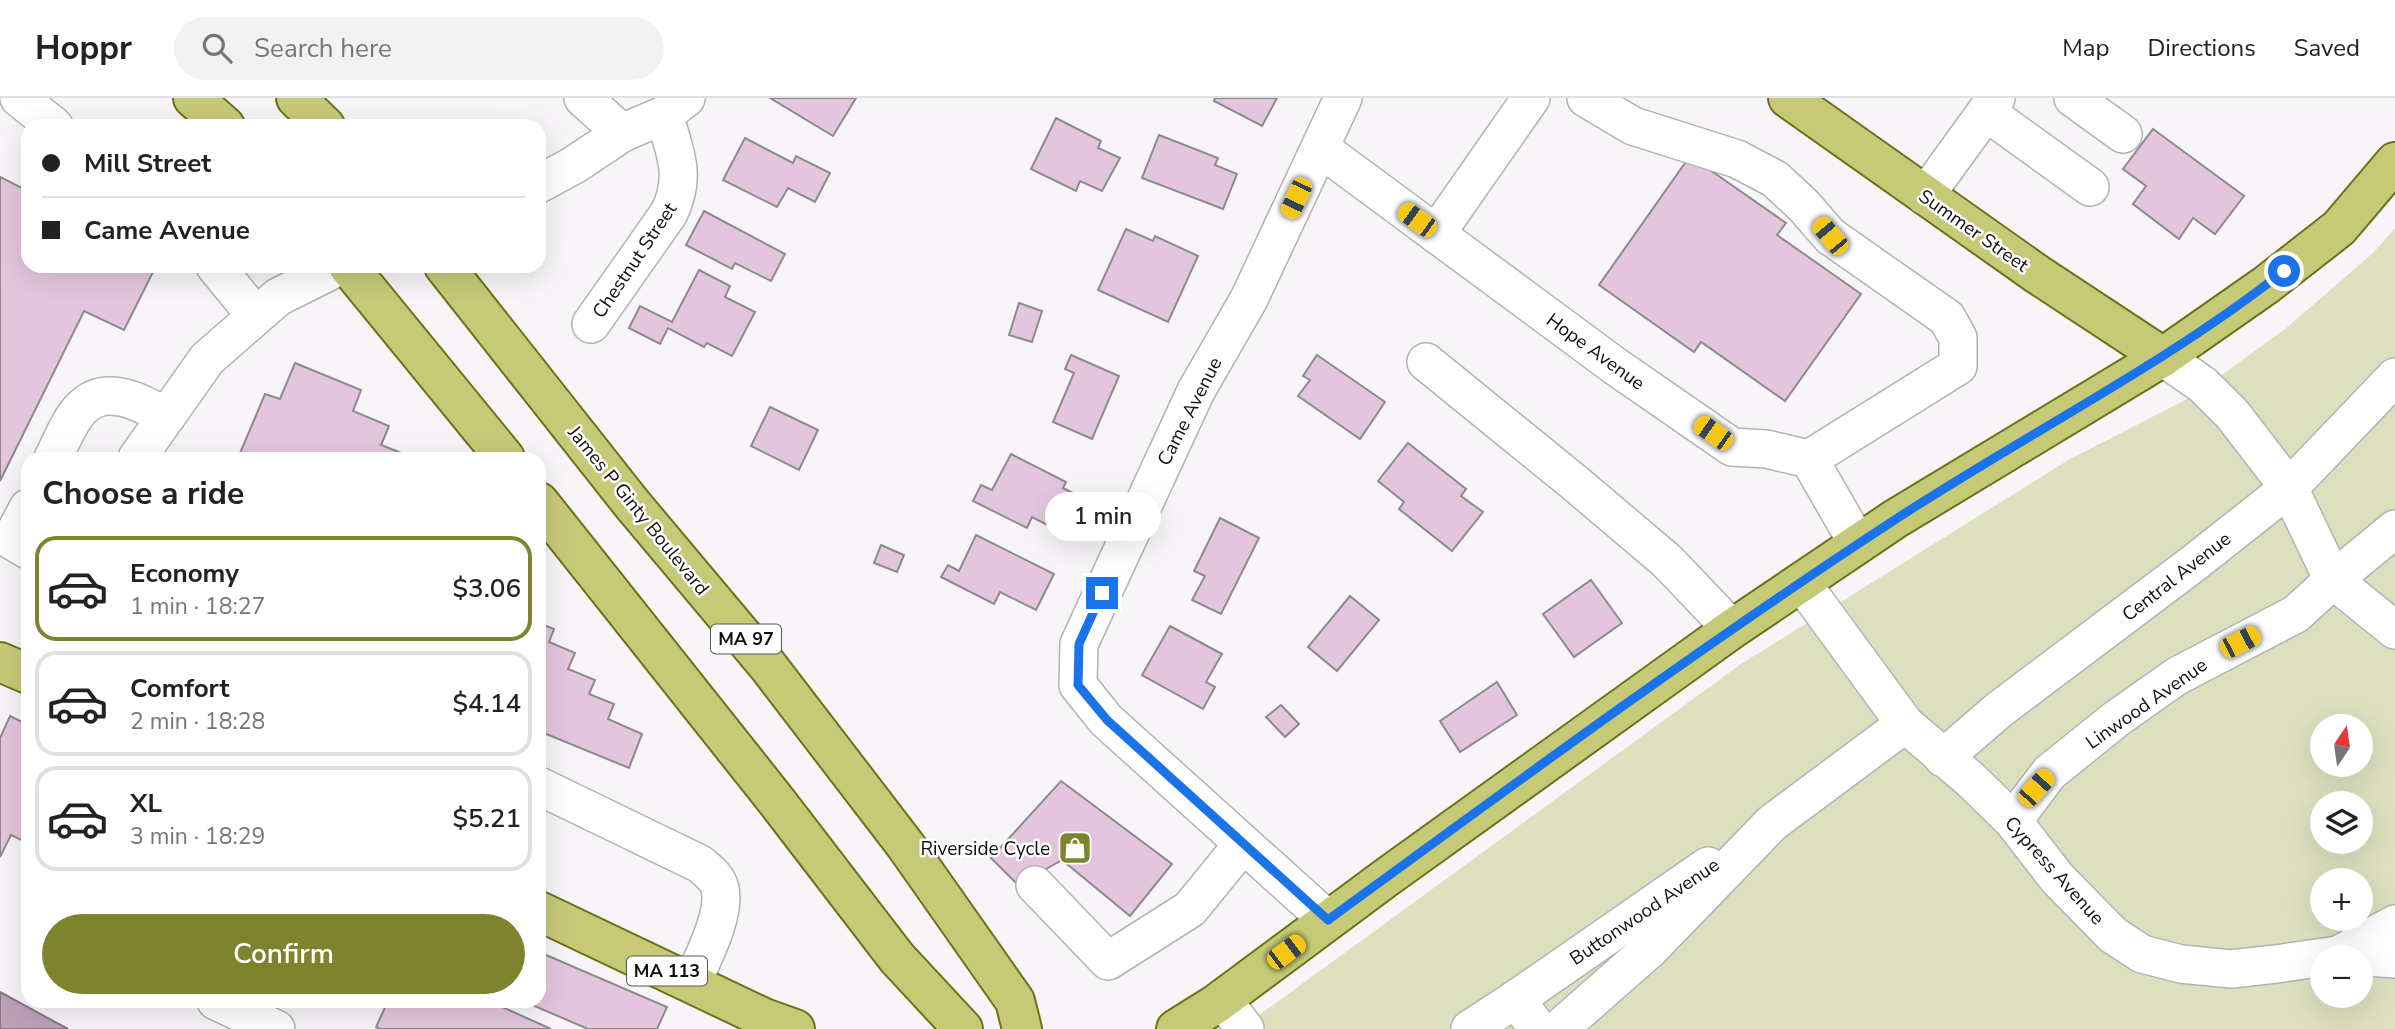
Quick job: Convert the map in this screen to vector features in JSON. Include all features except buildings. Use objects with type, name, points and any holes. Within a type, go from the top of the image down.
[{"type":"main road","points":[[193,98],[217,119]]},
{"type":"main road","points":[[296,98],[318,119]]},
{"type":"main road","name":"Summer Street","points":[[1788,98],[2037,274],[2163,357]]},
{"type":"main road","points":[[1176,1029],[1222,999],[1732,629],[1895,519],[2163,357],[2266,285],[2339,228],[2395,162]]},
{"type":"main road","points":[[354,273],[500,452]]},
{"type":"main road","name":"James P Ginty Boulevard","points":[[450,273],[632,504],[768,666],[906,846],[1015,1001],[1022,1029]]},
{"type":"main road","points":[[546,511],[897,958],[963,1029]]},
{"type":"main road","name":"MA 113","points":[[546,914],[692,983],[740,1019],[795,1029]]},
{"type":"street","points":[[19,98],[45,119]]},
{"type":"street","points":[[583,98],[622,133]]},
{"type":"street","name":"Came Avenue","points":[[1328,920],[1099,712],[1078,685],[1079,644],[1196,391],[1249,299],[1343,98]]},
{"type":"street","points":[[1436,234],[1531,98]]},
{"type":"street","points":[[1586,98],[1633,126],[1737,159],[1775,179],[1804,205],[1830,236],[1947,318],[1958,338],[1958,366],[1809,459],[1858,544]]},
{"type":"street","points":[[2073,98],[2123,134]]},
{"type":"street","points":[[1925,196],[1991,105],[2090,187]]},
{"type":"street","name":"Chestnut Street","points":[[546,180],[622,133],[675,106],[678,195],[669,213],[592,324]]},
{"type":"street","name":"Hope Avenue","points":[[1320,148],[1615,366],[1732,447],[1766,449],[1809,459]]},
{"type":"street","points":[[221,273],[256,316]]},
{"type":"street","points":[[141,452],[207,359],[278,297],[326,273]]},
{"type":"street","points":[[2163,357],[2203,385],[2233,415],[2289,488],[2333,580],[2395,630]]},
{"type":"street","points":[[1426,362],[1576,483],[1667,561],[1732,629]]},
{"type":"street","name":"Central Avenue","points":[[1943,758],[2000,709],[2289,488],[2395,377]]},
{"type":"street","points":[[56,452],[77,411],[94,398],[120,396],[167,416]]},
{"type":"street","points":[[21,521],[11,540],[21,546]]},
{"type":"street","name":"Linwood Avenue","points":[[2013,821],[2049,773],[2116,719],[2177,676],[2296,614],[2395,529]]},
{"type":"street","name":"Cypress Avenue","points":[[1801,582],[1905,724],[1971,780],[2013,821],[2057,878],[2113,935],[2142,954],[2181,964],[2231,969],[2310,959]]},
{"type":"street","name":"Buttonwood Avenue","points":[[1470,1029],[1772,823],[1905,724]]},
{"type":"street","points":[[546,789],[700,864],[712,873],[720,888],[721,904],[717,921],[692,983]]},
{"type":"street","name":"Buttonwood Avenue","points":[[1559,1029],[1651,948],[1772,823]]},
{"type":"street","points":[[1035,885],[1108,961],[1191,909],[1243,844]]},
{"type":"street","name":"Cypress Avenue","points":[[2356,945],[2395,924]]},
{"type":"street","points":[[2373,957],[2395,959]]},
{"type":"street","points":[[1222,999],[1245,1029]]},
{"type":"street","points":[[1516,999],[1538,1029]]},
{"type":"street","points":[[231,1008],[276,1029]]},
{"type":"green space","points":[[2395,228],[2395,1029],[1240,1029],[1741,664],[2070,459],[2191,397],[2285,329],[2373,253]]},
{"type":"shaded area","points":[[0,992],[21,1003],[21,1008],[29,1008],[68,1029],[0,1029]]},
{"type":"place","name":"Riverside Cycle","points":[[1075,848]]},
{"type":"route","points":[[1102,593],[1079,644],[1078,685],[1107,720],[1328,920],[1706,647],[1801,582],[1895,519],[2163,357],[2284,271]]}]
